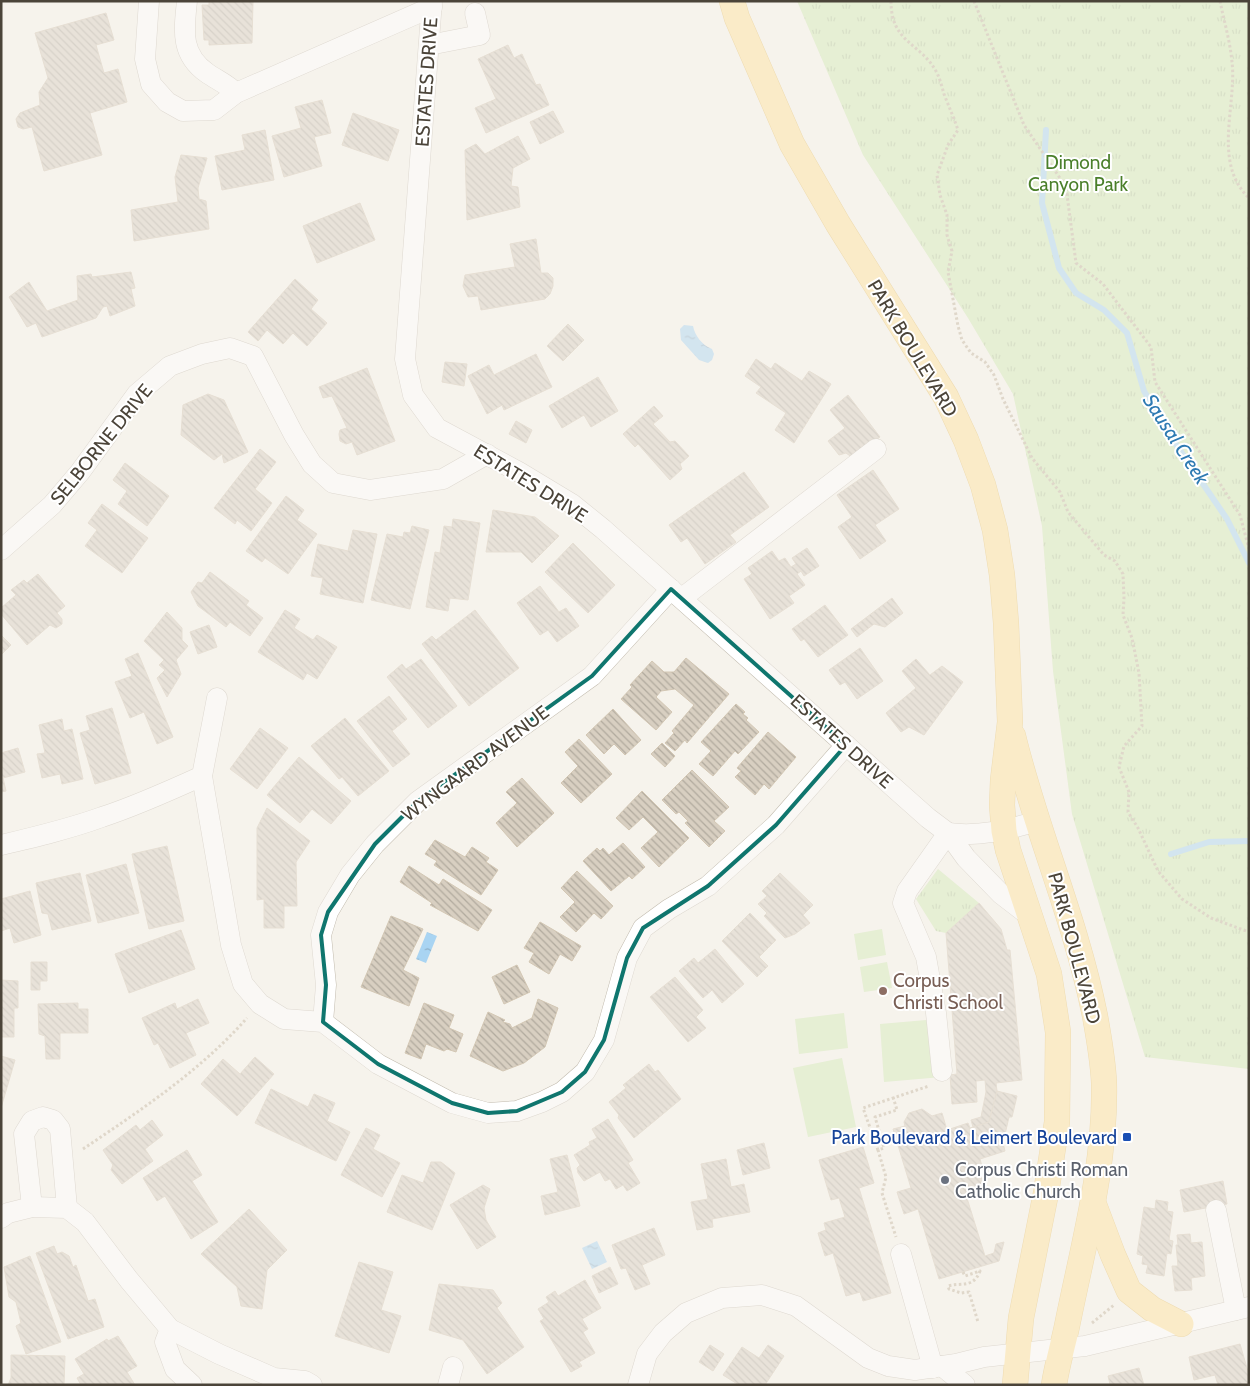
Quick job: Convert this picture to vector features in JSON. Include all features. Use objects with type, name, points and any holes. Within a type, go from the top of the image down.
[{"type":"main road","name":"PARK BOULEVARD","points":[[732,1],[737,18],[792,144],[838,224],[936,381],[966,440],[985,494],[995,530],[1002,576],[1006,623],[1010,722],[1003,780],[1004,831],[1008,850],[1049,974],[1058,1032],[1057,1122],[1046,1193],[1021,1318],[1015,1385]]},
{"type":"main road","name":"PARK BOULEVARD","points":[[1010,722],[1026,787],[1089,984],[1104,1082],[1102,1145],[1093,1202],[1054,1385]]},
{"type":"main road","points":[[1093,1202],[1112,1255],[1128,1292],[1152,1309],[1181,1324]]},
{"type":"street","points":[[149,1],[145,60],[151,84],[167,102],[183,111],[214,110],[236,93],[432,4]]},
{"type":"street","points":[[187,1],[185,37],[190,56],[206,72],[227,84],[236,93]]},
{"type":"street","name":"ESTATES DRIVE","points":[[432,4],[405,359],[413,395],[437,428],[519,472],[572,504],[928,818],[948,833],[966,858],[1001,894],[1031,917]]},
{"type":"street","points":[[429,45],[480,35],[475,13]]},
{"type":"street","name":"SELBORNE DRIVE","points":[[1,550],[52,505],[80,472],[137,394],[170,366],[202,354],[230,348],[253,356],[294,436],[312,464],[333,483],[370,490],[443,479],[487,454]]},
{"type":"street","name":"WYNGAARD AVENUE","points":[[323,1022],[326,984],[321,935],[328,912],[350,875],[375,844],[418,801],[592,676],[676,594],[876,449]]},
{"type":"street","points":[[217,698],[202,776],[231,945],[243,984],[260,1004],[284,1019],[323,1022],[378,1064],[452,1103],[488,1113],[517,1111],[542,1102],[562,1092],[584,1072],[604,1040],[627,958],[643,928],[669,909],[708,886],[776,824],[846,745]]},
{"type":"street","points":[[1,845],[100,818],[131,807],[202,776]]},
{"type":"street","points":[[942,1071],[936,1013],[926,957],[903,903],[907,891],[948,833],[960,835],[1004,831],[1037,821]]},
{"type":"street","points":[[32,1206],[24,1134],[32,1121],[43,1117],[53,1120],[60,1129],[67,1208]]},
{"type":"street","points":[[1,1218],[8,1213],[32,1206],[67,1208],[85,1222],[135,1288],[170,1329],[269,1381],[305,1381],[312,1385]]},
{"type":"street","points":[[638,1385],[647,1354],[663,1333],[686,1313],[722,1298],[762,1295],[796,1306],[868,1358],[888,1366],[915,1370],[984,1358],[1085,1346],[1242,1308],[1216,1210]]},
{"type":"street","points":[[901,1254],[937,1367],[965,1385]]},
{"type":"street","points":[[170,1329],[165,1342],[175,1369],[192,1385]]},
{"type":"path","points":[[891,1],[891,11],[896,28],[910,46],[922,53],[937,72],[958,130],[948,145],[937,176],[940,195],[947,215],[947,235],[952,251],[948,272],[962,340],[970,353],[985,362],[994,375],[1032,458],[1060,492],[1068,512],[1104,555],[1115,561],[1123,574],[1123,615],[1132,638],[1138,673],[1142,726],[1124,746],[1120,767],[1129,792],[1128,812],[1138,828],[1158,871],[1182,899],[1211,918],[1249,932]]},
{"type":"path","points":[[974,1],[1024,125],[1066,187],[1076,263],[1103,284],[1151,346],[1156,382],[1240,515],[1249,549]]},
{"type":"path","points":[[1220,1],[1232,62],[1233,90],[1227,148],[1236,179],[1244,194],[1249,198]]},
{"type":"path","points":[[99,1138],[156,1099],[211,1056],[241,1025]]},
{"type":"path","points":[[901,1254],[882,1193],[886,1177],[863,1108],[937,1084],[942,1071]]},
{"type":"path","points":[[878,1150],[884,1148],[875,1117],[897,1110],[893,1097]]},
{"type":"path","points":[[963,1272],[965,1276],[980,1271],[977,1277],[970,1283],[961,1286],[953,1284],[948,1286],[948,1289],[960,1293],[969,1292],[978,1322]]},
{"type":"path","points":[[1087,1327],[1120,1299]]},
{"type":"highlighted area","points":[[671,589],[846,745],[776,825],[708,886],[643,928],[627,958],[604,1040],[585,1072],[562,1092],[517,1111],[488,1113],[452,1103],[378,1064],[323,1022],[326,985],[321,935],[328,912],[375,844],[418,801],[592,676]]},
{"type":"green space","name":"Dimond Canyon Park","points":[[797,1],[1249,1],[1249,1069],[1145,1057],[1072,814],[1053,671],[1042,526],[1013,394],[968,318],[863,155]]},
{"type":"green space","points":[[938,869],[979,903],[946,933],[936,931],[916,899]]},
{"type":"green space","points":[[882,929],[886,955],[858,960],[854,934]]},
{"type":"green space","points":[[887,962],[892,988],[864,992],[860,967]]},
{"type":"green space","points":[[844,1013],[848,1048],[799,1054],[795,1019]]},
{"type":"green space","points":[[938,1019],[942,1077],[884,1082],[880,1024]]},
{"type":"green space","points":[[842,1058],[856,1127],[808,1137],[793,1068]]},
{"type":"water","points":[[684,325],[693,326],[700,340],[712,349],[714,354],[712,360],[708,363],[699,360],[681,340],[680,329]]},
{"type":"water","points":[[427,932],[437,936],[426,963],[416,959]]},
{"type":"water","points":[[597,1241],[607,1262],[592,1269],[582,1248]]},
{"type":"building","points":[[209,1],[253,1],[252,43],[209,45],[209,40],[204,40],[202,5],[209,5]]},
{"type":"building","points":[[106,13],[114,40],[96,45],[104,73],[118,69],[127,102],[90,113],[102,155],[44,171],[32,127],[23,129],[18,127],[16,119],[20,113],[40,105],[39,92],[48,78],[35,33]]},
{"type":"building","points":[[508,45],[514,58],[522,54],[536,85],[540,84],[549,105],[486,133],[475,108],[496,99],[478,59]]},
{"type":"building","points":[[322,100],[331,133],[314,137],[322,166],[284,177],[272,136],[301,128],[295,107]]},
{"type":"building","points":[[553,111],[564,132],[540,144],[530,122]]},
{"type":"building","points":[[353,113],[399,130],[388,161],[342,145]]},
{"type":"building","points":[[265,130],[274,180],[222,190],[215,156],[245,150],[242,135]]},
{"type":"building","points":[[518,136],[530,159],[513,168],[511,186],[518,187],[520,207],[467,220],[465,150],[476,144],[485,154]]},
{"type":"building","points":[[181,155],[207,158],[198,188],[199,199],[206,201],[209,229],[134,241],[131,210],[178,202],[175,177]]},
{"type":"building","points":[[360,203],[375,240],[317,263],[303,226]]},
{"type":"building","points":[[536,239],[541,273],[548,273],[553,278],[550,294],[545,299],[481,310],[478,296],[468,297],[463,286],[465,275],[515,267],[510,244]]},
{"type":"building","points":[[131,272],[135,288],[131,289],[135,306],[110,316],[107,306],[103,307],[96,318],[42,337],[36,323],[27,327],[9,297],[29,282],[47,311],[78,300],[77,276],[91,274],[92,277]]},
{"type":"building","points":[[295,279],[318,300],[311,309],[327,323],[307,346],[293,333],[283,344],[267,330],[258,341],[248,332]]},
{"type":"building","points":[[568,324],[584,340],[563,361],[547,346]]},
{"type":"building","points":[[536,354],[552,387],[504,410],[502,405],[487,414],[468,376],[489,365],[494,375]]},
{"type":"building","points":[[756,359],[771,369],[775,363],[802,381],[809,371],[831,384],[794,443],[775,430],[786,413],[756,393],[761,387],[745,376]]},
{"type":"building","points":[[445,362],[467,364],[464,386],[442,382]]},
{"type":"building","points":[[367,368],[395,441],[357,455],[352,442],[346,444],[340,441],[340,430],[347,428],[332,396],[323,398],[319,387]]},
{"type":"building","points":[[598,377],[618,411],[591,427],[584,415],[562,428],[549,406]]},
{"type":"building","points":[[208,394],[224,400],[248,452],[224,463],[222,454],[214,460],[181,435],[183,405]]},
{"type":"building","points":[[848,395],[880,437],[853,458],[846,453],[839,455],[828,441],[845,428],[830,410]]},
{"type":"building","points":[[654,406],[663,416],[653,424],[670,442],[675,441],[689,456],[680,464],[682,469],[670,480],[638,444],[635,447],[623,434]]},
{"type":"building","points":[[516,421],[532,430],[526,443],[509,434]]},
{"type":"building","points":[[260,449],[276,462],[255,489],[272,503],[251,531],[237,520],[235,524],[214,508]]},
{"type":"building","points":[[125,463],[169,496],[147,526],[118,504],[127,491],[113,480]]},
{"type":"building","points":[[873,470],[899,509],[875,525],[886,541],[860,559],[838,527],[852,517],[837,495]]},
{"type":"building","points":[[744,472],[769,507],[730,535],[736,542],[705,564],[687,538],[681,542],[669,525]]},
{"type":"building","points":[[286,496],[304,510],[297,520],[317,534],[288,574],[265,558],[262,562],[246,551]]},
{"type":"building","points":[[102,504],[148,538],[122,573],[85,546],[97,530],[88,523]]},
{"type":"building","points":[[493,510],[535,517],[559,536],[532,563],[521,552],[486,552]]},
{"type":"building","points":[[453,519],[480,523],[468,600],[450,598],[448,611],[426,607],[435,552],[440,553],[444,526],[452,527]]},
{"type":"building","points":[[412,526],[429,530],[410,609],[371,600],[387,534],[403,537],[404,532],[410,533]]},
{"type":"building","points":[[353,530],[377,534],[363,603],[320,594],[323,578],[311,576],[318,544],[348,551]]},
{"type":"building","points":[[573,543],[615,585],[588,613],[545,572]]},
{"type":"building","points":[[807,548],[819,566],[804,576],[801,571],[797,574],[805,585],[789,596],[794,603],[770,619],[744,579],[752,574],[748,568],[772,551],[779,561],[785,558],[791,567],[796,564],[792,558]]},
{"type":"building","points":[[210,572],[249,601],[246,605],[263,618],[250,636],[230,622],[226,627],[198,606],[191,592],[198,582],[202,583]]},
{"type":"building","points":[[38,574],[65,606],[57,613],[62,619],[62,624],[56,628],[50,625],[27,645],[1,614],[1,608],[16,595],[11,590],[24,580],[27,583]]},
{"type":"building","points":[[540,586],[559,612],[566,608],[579,626],[557,642],[548,630],[540,635],[517,603]]},
{"type":"building","points":[[892,598],[903,613],[885,627],[874,624],[857,637],[851,629]]},
{"type":"building","points":[[825,605],[848,635],[818,657],[804,639],[801,641],[792,629]]},
{"type":"building","points":[[285,610],[300,619],[294,628],[313,640],[317,635],[337,647],[317,679],[307,673],[303,680],[258,652]]},
{"type":"building","points":[[475,610],[519,668],[469,706],[422,644],[432,636],[436,640]]},
{"type":"building","points":[[167,612],[182,628],[182,640],[188,646],[176,660],[181,674],[167,697],[157,678],[165,670],[159,665],[164,660],[144,641]]},
{"type":"building","points":[[209,625],[217,647],[198,654],[190,632]]},
{"type":"building","points":[[1,635],[11,645],[1,655]]},
{"type":"building","points":[[860,648],[883,681],[857,699],[845,682],[840,685],[829,670]]},
{"type":"building","points":[[138,653],[173,737],[157,744],[144,712],[130,718],[115,682],[132,676],[125,659]]},
{"type":"building","points":[[686,658],[729,694],[687,743],[685,740],[675,751],[665,743],[674,733],[672,731],[694,705],[675,689],[661,691],[656,697],[672,712],[656,730],[621,699],[632,687],[630,685],[652,661],[664,672],[674,672]]},
{"type":"building","points":[[421,659],[457,706],[428,728],[387,677],[402,664],[406,669]]},
{"type":"building","points":[[916,659],[930,675],[942,666],[963,682],[924,735],[909,727],[901,732],[886,713],[916,688],[902,671]]},
{"type":"building","points":[[389,696],[407,719],[392,731],[410,754],[393,767],[357,721]]},
{"type":"building","points":[[736,704],[745,712],[743,714],[748,718],[746,720],[759,732],[738,754],[735,751],[713,776],[699,764],[711,751],[701,742]]},
{"type":"building","points":[[112,708],[131,773],[95,784],[80,733],[90,730],[86,716]]},
{"type":"building","points":[[613,709],[641,740],[625,755],[614,744],[604,754],[586,735]]},
{"type":"building","points":[[345,718],[389,771],[358,796],[342,777],[339,779],[311,746]]},
{"type":"building","points":[[62,719],[64,731],[72,729],[83,779],[62,784],[60,774],[42,778],[37,754],[45,753],[39,725]]},
{"type":"building","points":[[260,728],[288,748],[257,789],[230,769]]},
{"type":"building","points":[[768,732],[796,757],[769,789],[764,784],[755,795],[735,777],[741,771],[737,768]]},
{"type":"building","points":[[579,739],[612,774],[581,803],[561,783],[578,766],[565,752]]},
{"type":"building","points":[[662,743],[675,756],[665,767],[651,754]]},
{"type":"building","points":[[18,748],[25,772],[3,778],[6,791],[1,792],[1,753]]},
{"type":"building","points":[[299,757],[351,801],[331,824],[312,809],[300,823],[267,795]]},
{"type":"building","points":[[692,770],[729,807],[714,821],[725,831],[709,847],[685,823],[688,821],[679,812],[676,814],[662,800]]},
{"type":"building","points":[[522,778],[554,813],[517,847],[496,823],[517,803],[506,792]]},
{"type":"building","points":[[642,791],[689,838],[659,867],[641,848],[658,832],[643,817],[629,830],[616,818]]},
{"type":"building","points":[[267,808],[310,841],[296,862],[297,906],[284,906],[284,928],[264,928],[264,899],[257,900],[257,828]]},
{"type":"building","points":[[435,840],[465,857],[472,847],[489,858],[486,862],[498,870],[481,895],[434,865],[437,861],[425,854]]},
{"type":"building","points":[[623,843],[645,867],[632,879],[629,876],[611,891],[583,861],[597,848],[600,851],[603,848],[609,855]]},
{"type":"building","points":[[167,846],[184,921],[149,929],[132,854]]},
{"type":"building","points":[[126,864],[139,913],[98,923],[86,875]]},
{"type":"building","points":[[409,866],[439,885],[443,879],[492,910],[478,931],[430,905],[432,903],[400,882]]},
{"type":"building","points":[[577,871],[613,906],[601,919],[594,913],[576,932],[560,917],[575,902],[561,888]]},
{"type":"building","points":[[80,873],[91,921],[52,930],[48,914],[42,913],[36,883]]},
{"type":"building","points":[[780,873],[813,905],[803,915],[810,923],[795,934],[785,938],[764,916],[767,913],[758,904],[767,896],[762,891]]},
{"type":"building","points":[[30,891],[41,935],[14,943],[10,928],[1,931],[1,899]]},
{"type":"building","points":[[979,903],[1001,929],[1007,950],[1010,950],[1022,1080],[996,1083],[997,1091],[989,1122],[973,1127],[971,1120],[981,1117],[986,1092],[985,1080],[976,1081],[977,1102],[952,1104],[950,1075],[957,1074],[946,933]]},
{"type":"building","points":[[750,913],[776,940],[759,957],[768,966],[757,977],[722,941]]},
{"type":"building","points":[[391,916],[423,929],[403,970],[419,978],[409,1006],[361,987]]},
{"type":"building","points":[[540,922],[581,946],[572,961],[560,954],[549,974],[529,962],[534,953],[524,948]]},
{"type":"building","points":[[181,930],[195,969],[129,993],[115,954]]},
{"type":"building","points":[[715,949],[744,984],[722,1003],[712,990],[703,998],[679,971],[694,958],[698,963]]},
{"type":"building","points":[[31,962],[47,962],[47,981],[40,981],[40,990],[31,990]]},
{"type":"building","points":[[517,965],[530,992],[504,1004],[492,977]]},
{"type":"building","points":[[675,977],[703,1010],[696,1017],[706,1028],[688,1042],[650,997]]},
{"type":"building","points":[[1,980],[18,981],[18,1008],[14,1008],[14,1037],[1,1037]]},
{"type":"building","points":[[198,999],[209,1023],[186,1033],[196,1055],[170,1068],[158,1043],[154,1045],[142,1018],[175,1003],[177,1009]]},
{"type":"building","points":[[538,999],[558,1008],[545,1047],[524,1063],[503,1071],[470,1056],[488,1012],[505,1020],[503,1022],[510,1024],[512,1028],[532,1018]]},
{"type":"building","points":[[78,1003],[78,1009],[88,1009],[88,1033],[60,1033],[60,1059],[46,1059],[45,1036],[39,1034],[38,1004]]},
{"type":"building","points":[[424,1003],[454,1015],[449,1028],[463,1034],[456,1052],[447,1049],[444,1051],[426,1044],[421,1059],[405,1053]]},
{"type":"building","points":[[1,1056],[15,1060],[1,1108]]},
{"type":"building","points":[[255,1057],[274,1074],[237,1116],[201,1084],[223,1059],[240,1074]]},
{"type":"building","points":[[649,1064],[655,1072],[658,1070],[681,1099],[634,1138],[618,1118],[619,1115],[609,1102],[626,1088],[623,1085]]},
{"type":"building","points":[[271,1089],[308,1107],[314,1094],[335,1103],[327,1121],[350,1132],[336,1161],[255,1123]]},
{"type":"building","name":"Corpus Christi Roman Catholic Church","points":[[997,1091],[1017,1096],[1012,1117],[1009,1117],[1003,1143],[1005,1151],[980,1159],[983,1170],[980,1171],[985,1189],[966,1195],[985,1256],[994,1253],[996,1244],[1004,1242],[999,1261],[939,1279],[918,1209],[904,1214],[897,1192],[911,1188],[893,1129],[905,1126],[904,1122],[909,1113],[922,1109],[932,1116],[942,1113],[947,1130],[968,1123],[970,1128],[989,1122]]},
{"type":"building","points":[[608,1119],[633,1160],[628,1163],[640,1183],[627,1191],[623,1185],[616,1189],[610,1179],[605,1181],[600,1172],[584,1181],[578,1173],[577,1168],[580,1165],[574,1155],[590,1145],[589,1142],[597,1138],[592,1129]]},
{"type":"building","points":[[152,1120],[163,1135],[145,1149],[153,1161],[122,1184],[111,1170],[113,1165],[103,1150],[136,1125],[140,1130]]},
{"type":"building","points":[[366,1128],[380,1135],[373,1149],[400,1163],[382,1197],[341,1175]]},
{"type":"building","points":[[764,1143],[770,1168],[743,1175],[737,1150]]},
{"type":"building","points":[[863,1147],[874,1183],[859,1188],[891,1293],[863,1301],[860,1292],[846,1296],[833,1253],[825,1256],[818,1233],[826,1230],[824,1223],[845,1217],[839,1198],[831,1200],[819,1160]]},
{"type":"building","points":[[187,1150],[202,1175],[192,1181],[218,1222],[191,1239],[165,1196],[157,1201],[143,1178]]},
{"type":"building","points":[[567,1155],[580,1206],[545,1215],[541,1196],[558,1192],[550,1159]]},
{"type":"building","points":[[726,1159],[731,1187],[744,1184],[750,1212],[712,1219],[713,1227],[697,1230],[691,1202],[708,1199],[701,1164]]},
{"type":"building","points":[[431,1162],[441,1162],[455,1173],[432,1230],[387,1212],[402,1175],[423,1183]]},
{"type":"building","points":[[1223,1181],[1227,1204],[1184,1212],[1180,1190]]},
{"type":"building","points":[[483,1185],[490,1189],[484,1208],[486,1220],[496,1237],[477,1249],[450,1205]]},
{"type":"building","points":[[1156,1200],[1168,1202],[1167,1211],[1173,1212],[1169,1240],[1173,1241],[1171,1254],[1167,1253],[1164,1276],[1146,1273],[1148,1265],[1142,1264],[1143,1256],[1137,1254],[1144,1207],[1155,1209]]},
{"type":"building","points":[[249,1209],[287,1250],[267,1270],[262,1309],[241,1306],[237,1287],[201,1254]]},
{"type":"building","points":[[654,1228],[665,1255],[642,1265],[650,1284],[635,1290],[626,1268],[621,1269],[612,1245]]},
{"type":"building","points":[[1190,1234],[1191,1243],[1202,1242],[1205,1276],[1191,1278],[1192,1290],[1175,1291],[1172,1266],[1178,1266],[1177,1235]]},
{"type":"building","points":[[54,1246],[57,1254],[62,1252],[69,1256],[73,1267],[76,1265],[88,1301],[95,1299],[104,1327],[68,1339],[36,1253]]},
{"type":"building","points":[[30,1256],[61,1342],[26,1354],[16,1326],[21,1323],[16,1302],[9,1297],[4,1267]]},
{"type":"building","points":[[359,1262],[393,1272],[381,1310],[401,1316],[389,1353],[335,1336]]},
{"type":"building","points":[[610,1267],[618,1284],[599,1293],[592,1276]]},
{"type":"building","points":[[585,1280],[601,1308],[582,1319],[588,1329],[583,1332],[595,1353],[579,1362],[582,1366],[571,1372],[540,1321],[544,1319],[538,1309],[549,1302],[546,1297],[555,1291],[558,1296]]},
{"type":"building","points":[[439,1284],[493,1290],[502,1303],[497,1308],[524,1347],[487,1374],[463,1340],[429,1330]]},
{"type":"building","points":[[118,1336],[137,1366],[127,1372],[135,1385],[81,1385],[77,1378],[84,1374],[75,1359],[107,1339],[108,1341]]},
{"type":"building","points":[[1240,1344],[1249,1375],[1249,1385],[1218,1385],[1215,1375],[1194,1380],[1189,1357]]},
{"type":"building","points":[[710,1345],[724,1354],[713,1371],[699,1362]]},
{"type":"building","points":[[768,1345],[784,1356],[765,1385],[739,1385],[723,1375],[742,1347],[759,1358]]},
{"type":"building","points":[[11,1355],[65,1356],[64,1385],[8,1385],[11,1378]]},
{"type":"building","points":[[1139,1368],[1144,1385],[1107,1385],[1110,1384],[1108,1376]]},
{"type":"waterway","name":"Sausal Creek","points":[[1046,130],[1042,203],[1059,268],[1076,293],[1104,310],[1127,333],[1144,391],[1177,446],[1227,519],[1249,563]]},
{"type":"waterway","points":[[1171,854],[1209,842],[1249,841]]},
{"type":"place","name":"Corpus Christi School","points":[[883,991]]},
{"type":"place","name":"Park Boulevard & Leimert Boulevard","points":[[1127,1137]]},
{"type":"place","name":"Corpus Christi Roman Catholic Church","points":[[945,1180]]}]
